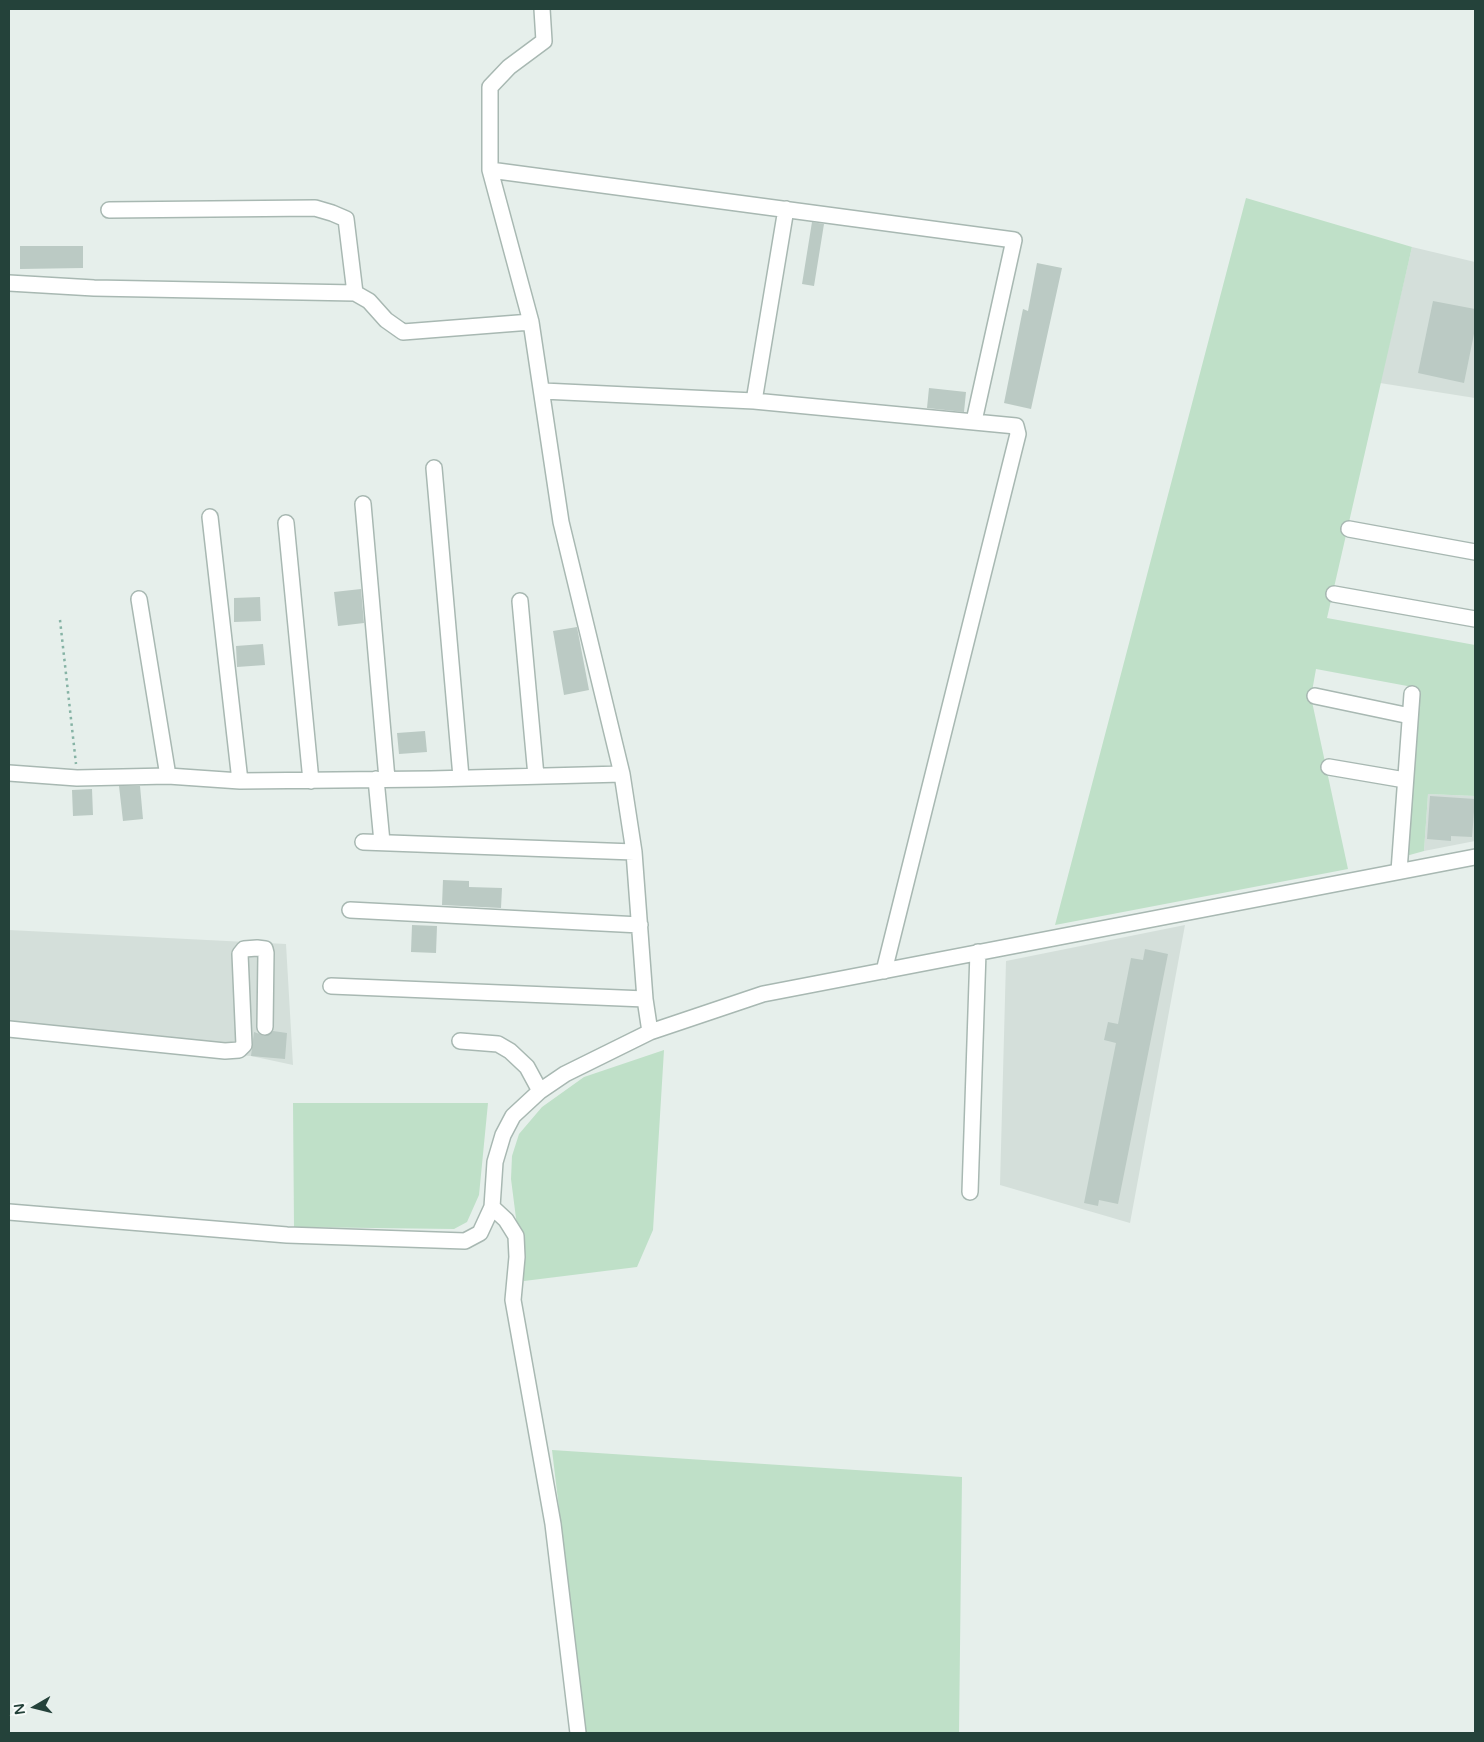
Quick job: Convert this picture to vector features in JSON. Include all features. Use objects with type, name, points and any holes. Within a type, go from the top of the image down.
[{"type":"street","points":[[542,9],[544,41],[509,67],[490,87],[490,170],[531,322],[543,391],[561,522],[622,774],[634,852],[645,999],[650,1032]]},
{"type":"street","points":[[490,170],[1014,240],[974,421]]},
{"type":"street","points":[[109,210],[315,208],[332,213],[346,219],[355,292]]},
{"type":"street","points":[[754,401],[786,210]]},
{"type":"street","points":[[9,283],[94,288],[355,292],[369,301],[386,320],[403,332],[531,322]]},
{"type":"street","points":[[543,391],[754,401],[1014,424],[1018,434],[884,971]]},
{"type":"street","points":[[434,468],[461,777]]},
{"type":"street","points":[[363,504],[381,779],[382,842]]},
{"type":"street","points":[[210,517],[240,781]]},
{"type":"street","points":[[286,523],[311,781]]},
{"type":"street","points":[[1349,529],[1475,552]]},
{"type":"street","points":[[1334,594],[1475,619]]},
{"type":"street","points":[[139,599],[168,776]]},
{"type":"street","points":[[520,601],[536,776]]},
{"type":"street","points":[[1399,871],[1412,694]]},
{"type":"street","points":[[1316,696],[1410,716]]},
{"type":"street","points":[[1328,767],[1405,780]]},
{"type":"street","points":[[9,773],[77,778],[168,776],[240,781],[622,774]]},
{"type":"street","points":[[363,842],[634,852]]},
{"type":"street","points":[[9,1212],[287,1235],[465,1241],[480,1233],[492,1207],[495,1162],[503,1135],[513,1116],[540,1091],[565,1074],[650,1032],[762,994],[1475,858]]},
{"type":"street","points":[[350,910],[640,925]]},
{"type":"street","points":[[9,1029],[225,1051],[240,1050],[244,1045],[240,954],[244,949],[258,948],[265,949],[266,954],[265,1027]]},
{"type":"street","points":[[970,1192],[978,952]]},
{"type":"street","points":[[332,986],[645,999]]},
{"type":"street","points":[[460,1041],[498,1044],[510,1051],[526,1067],[540,1091]]},
{"type":"street","points":[[492,1207],[506,1220],[516,1236],[517,1257],[513,1300],[553,1524],[578,1733]]},
{"type":"path","points":[[60,620],[77,778]]},
{"type":"shaded area","points":[[1412,247],[1475,262],[1475,398],[1380,383]]},
{"type":"shaded area","points":[[1428,794],[1475,796],[1475,841],[1424,851]]},
{"type":"shaded area","points":[[1185,925],[1130,1223],[1000,1185],[1006,961]]},
{"type":"shaded area","points":[[9,930],[286,944],[293,1065],[251,1056],[9,1038]]},
{"type":"green space","points":[[1246,198],[1412,247],[1327,618],[1475,645],[1475,796],[1428,794],[1424,851],[1406,856],[1418,688],[1316,669],[1311,697],[1348,869],[1055,925]]},
{"type":"green space","points":[[664,1050],[653,1230],[637,1267],[524,1281],[511,1179],[512,1156],[519,1134],[542,1107],[584,1077]]},
{"type":"green space","points":[[293,1103],[488,1103],[479,1195],[467,1222],[454,1229],[294,1227]]},
{"type":"green space","points":[[552,1450],[962,1477],[959,1733],[586,1733]]},
{"type":"building","points":[[812,222],[824,224],[814,286],[802,284]]},
{"type":"building","points":[[20,246],[83,246],[83,268],[20,269]]},
{"type":"building","points":[[1037,263],[1062,268],[1031,409],[1004,403],[1023,309],[1028,311]]},
{"type":"building","points":[[1433,301],[1475,309],[1475,329],[1464,383],[1418,373]]},
{"type":"building","points":[[929,388],[966,392],[964,412],[927,408]]},
{"type":"building","points":[[361,589],[364,623],[338,626],[334,592]]},
{"type":"building","points":[[260,597],[261,621],[234,622],[234,598]]},
{"type":"building","points":[[577,627],[589,690],[564,695],[553,631]]},
{"type":"building","points":[[263,644],[265,665],[237,667],[236,646]]},
{"type":"building","points":[[425,731],[427,752],[399,754],[397,733]]},
{"type":"building","points":[[119,786],[140,786],[143,819],[123,821]]},
{"type":"building","points":[[92,789],[93,815],[73,816],[72,790]]},
{"type":"building","points":[[1430,796],[1475,799],[1472,837],[1451,836],[1451,841],[1427,839]]},
{"type":"building","points":[[443,880],[469,881],[469,887],[502,888],[501,908],[442,905]]},
{"type":"building","points":[[412,925],[437,926],[436,953],[411,952]]},
{"type":"building","points":[[1145,949],[1168,954],[1118,1204],[1099,1200],[1098,1206],[1084,1203],[1116,1043],[1104,1040],[1108,1022],[1118,1024],[1131,958],[1143,960]]},
{"type":"building","points":[[273,1031],[287,1033],[285,1059],[251,1056],[254,1032],[265,1036]]}]
